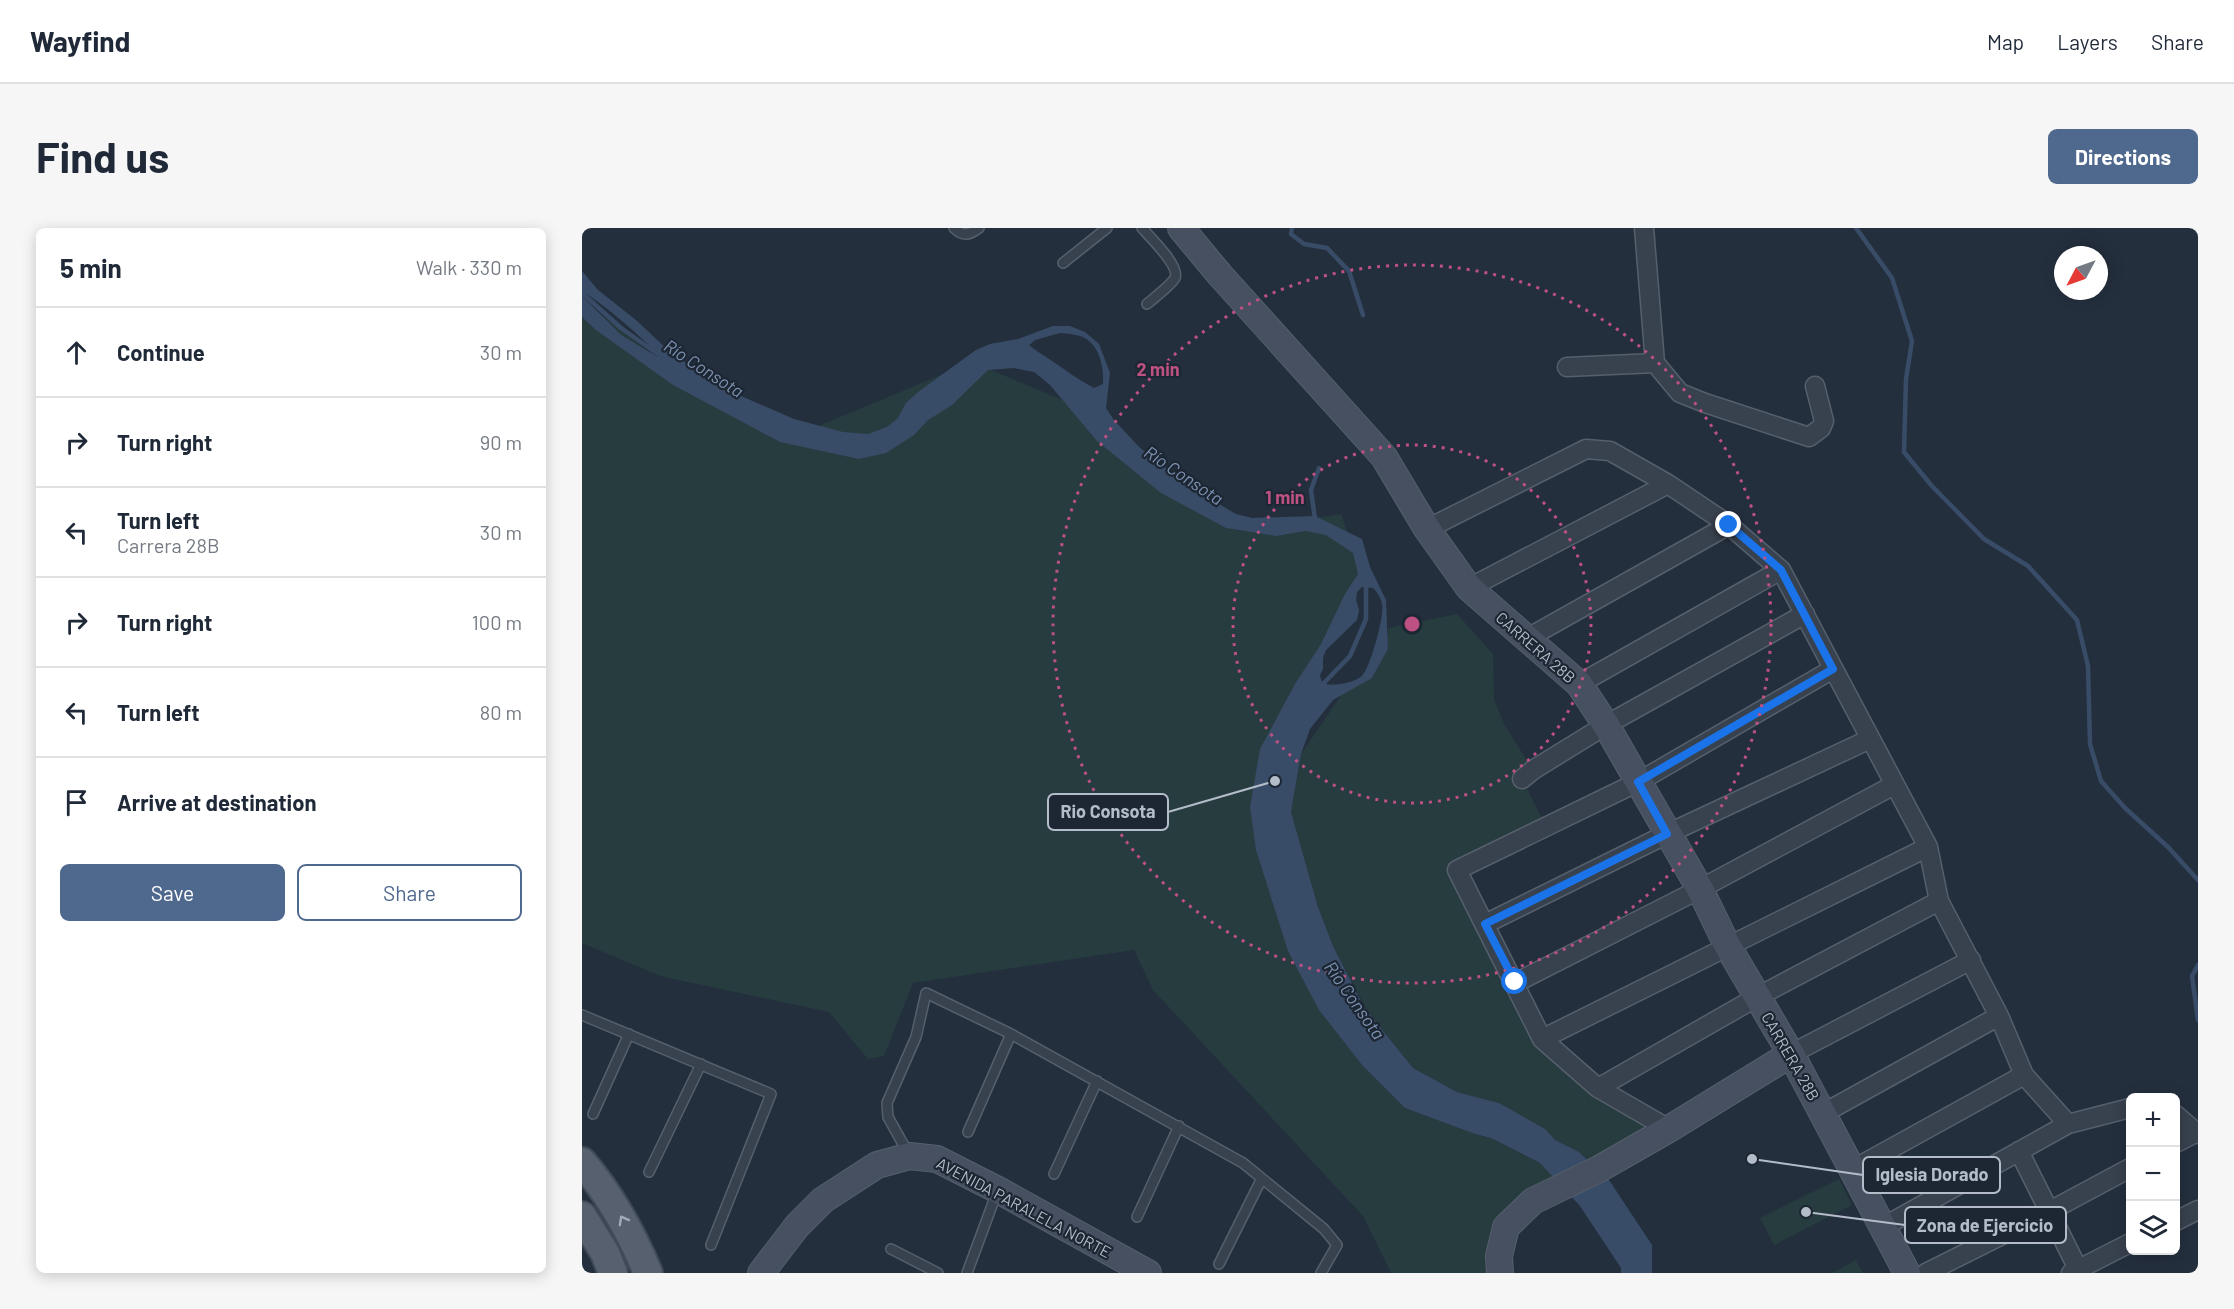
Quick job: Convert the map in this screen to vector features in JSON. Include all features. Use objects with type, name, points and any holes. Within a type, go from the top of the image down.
[{"type":"main road","points":[[582,1162],[613,1202],[634,1240],[648,1273]]},
{"type":"main road","points":[[582,1216],[605,1253],[613,1273]]},
{"type":"street","name":"CARRERA 28B","points":[[1180,228],[1384,458],[1427,529],[1469,588],[1579,684],[1606,725],[1700,890],[1727,945],[1824,1113],[1907,1273]]},
{"type":"street","points":[[1644,228],[1655,363],[1680,393],[1705,404],[1809,437],[1821,428],[1824,421],[1815,387]]},
{"type":"street","points":[[1568,367],[1655,363]]},
{"type":"street","points":[[1427,529],[1586,449],[1610,451],[1668,484],[1729,525],[1781,570],[1928,847],[1938,901],[2000,1016],[2024,1075],[2068,1124]]},
{"type":"street","points":[[1469,588],[1668,484]]},
{"type":"street","points":[[1526,639],[1729,525]]},
{"type":"street","points":[[1579,684],[1781,570]]},
{"type":"street","points":[[1522,779],[1606,725],[1805,614]]},
{"type":"street","points":[[1669,1129],[1598,1089],[1542,1039],[1457,870],[1638,782],[1833,669]]},
{"type":"street","points":[[1485,924],[1667,834],[1870,739]]},
{"type":"street","points":[[1515,982],[1700,890],[1894,785]]},
{"type":"street","points":[[1542,1039],[1928,847]]},
{"type":"street","points":[[1598,1089],[1757,997],[1938,901]]},
{"type":"street","points":[[1500,1273],[1498,1256],[1506,1227],[1533,1201],[1599,1169],[1791,1054],[1971,960]]},
{"type":"street","points":[[1824,1113],[2000,1016]]},
{"type":"street","points":[[1854,1169],[2024,1075]]},
{"type":"street","points":[[1883,1227],[2068,1124],[2126,1109]]},
{"type":"street","points":[[2180,1119],[2197,1133],[2180,1141]]},
{"type":"street","points":[[2019,1151],[2076,1272],[2126,1245]]},
{"type":"street","name":"AVENIDA PARALELA NORTE","points":[[761,1273],[797,1226],[823,1200],[877,1165],[910,1156],[937,1159],[1148,1273]]},
{"type":"street","points":[[1926,1273],[2126,1170]]},
{"type":"street","points":[[2180,1219],[2198,1210]]},
{"type":"lane","points":[[954,228],[963,234],[972,234],[979,228]]},
{"type":"lane","points":[[1064,263],[1107,228]]},
{"type":"lane","points":[[1142,228],[1176,271],[1174,279],[1147,304]]},
{"type":"lane","points":[[910,1156],[888,1117],[887,1103],[916,1037],[926,993],[1011,1034],[1243,1163],[1261,1180],[1324,1229],[1337,1245],[1321,1273]]},
{"type":"lane","points":[[582,1015],[771,1094],[711,1245]]},
{"type":"lane","points":[[593,1114],[629,1034]]},
{"type":"lane","points":[[968,1132],[1011,1034]]},
{"type":"lane","points":[[649,1172],[701,1065]]},
{"type":"lane","points":[[1054,1174],[1097,1081]]},
{"type":"lane","points":[[1137,1217],[1179,1126]]},
{"type":"lane","points":[[1219,1264],[1261,1180]]},
{"type":"lane","points":[[967,1273],[998,1190]]},
{"type":"lane","points":[[891,1250],[938,1273]]},
{"type":"green space","points":[[582,299],[723,411],[780,442],[972,362],[1101,416],[1239,531],[1341,514],[1362,572],[1250,807],[1319,1010],[1362,1065],[1405,1108],[1491,1138],[1540,1163],[1563,1186],[1506,1227],[1500,1273],[1391,1273],[1363,1216],[1153,990],[1134,950],[913,983],[884,1056],[868,1059],[829,1012],[660,976],[582,943]]},
{"type":"green space","points":[[1457,614],[1493,654],[1494,699],[1504,724],[1533,770],[1522,779],[1546,826],[1457,869],[1542,1039],[1669,1129],[1599,1169],[1579,1152],[1555,1140],[1499,1103],[1457,1092],[1413,1068],[1367,1010],[1333,946],[1318,907],[1291,812],[1301,754],[1342,694],[1372,678],[1388,649],[1388,628]]},
{"type":"green space","points":[[1839,1179],[1852,1205],[1774,1245],[1760,1218]]},
{"type":"green space","points":[[1856,1260],[1863,1273],[1832,1273]]},
{"type":"water","points":[[582,271],[598,290],[636,320],[670,352],[725,389],[794,419],[843,432],[868,434],[887,427],[898,418],[906,403],[918,392],[976,350],[990,344],[1018,339],[1053,326],[1070,326],[1085,332],[1099,344],[1110,373],[1106,408],[1114,420],[1139,447],[1195,490],[1236,514],[1252,518],[1315,516],[1362,539],[1370,567],[1386,600],[1388,649],[1372,678],[1333,700],[1310,729],[1301,754],[1291,812],[1318,907],[1333,946],[1364,1007],[1413,1068],[1457,1092],[1499,1103],[1545,1129],[1555,1140],[1579,1152],[1609,1180],[1652,1245],[1652,1273],[1621,1273],[1621,1268],[1580,1206],[1540,1163],[1491,1138],[1405,1108],[1362,1065],[1319,1010],[1288,951],[1256,850],[1250,807],[1260,749],[1295,684],[1321,644],[1345,594],[1358,574],[1353,553],[1326,535],[1305,531],[1276,536],[1226,528],[1161,493],[1097,441],[1050,385],[1034,372],[1014,368],[988,370],[952,405],[928,420],[914,435],[886,453],[859,459],[780,442],[673,385],[596,330],[582,317],[582,296],[621,335],[661,357],[606,308],[587,294],[582,294]],"holes":[[[1060,333],[1082,337],[1092,344],[1100,360],[1103,384],[1094,388],[1029,345],[1035,340]],[[1362,587],[1373,588],[1382,604],[1379,630],[1369,663],[1362,676],[1354,681],[1337,684],[1322,683],[1320,675],[1326,650],[1357,620],[1359,610],[1356,600],[1357,592]]]},
{"type":"waterway","points":[[1292,228],[1291,234],[1304,244],[1327,248],[1349,271],[1363,315]]},
{"type":"waterway","points":[[1856,228],[1892,278],[1912,341],[1906,379],[1904,452],[1931,485],[1984,539],[2028,566],[2077,620],[2088,666],[2090,744],[2101,781],[2198,880]]},
{"type":"waterway","name":"Río Consota","points":[[582,293],[621,328],[666,360]]},
{"type":"waterway","points":[[1315,519],[1311,490],[1319,468]]},
{"type":"waterway","name":"Río Consota","points":[[1320,687],[1350,656],[1366,619],[1366,582]]},
{"type":"waterway","points":[[2198,965],[2192,976],[2198,1020]]},
{"type":"place","name":"Rio Consota","points":[[1275,781]]},
{"type":"place","name":"Iglesia Dorado","points":[[1752,1159]]},
{"type":"place","name":"Zona de Ejercicio","points":[[1806,1212]]},
{"type":"route","points":[[1515,982],[1485,924],[1667,834],[1638,782],[1833,669],[1781,570],[1729,525]]}]
